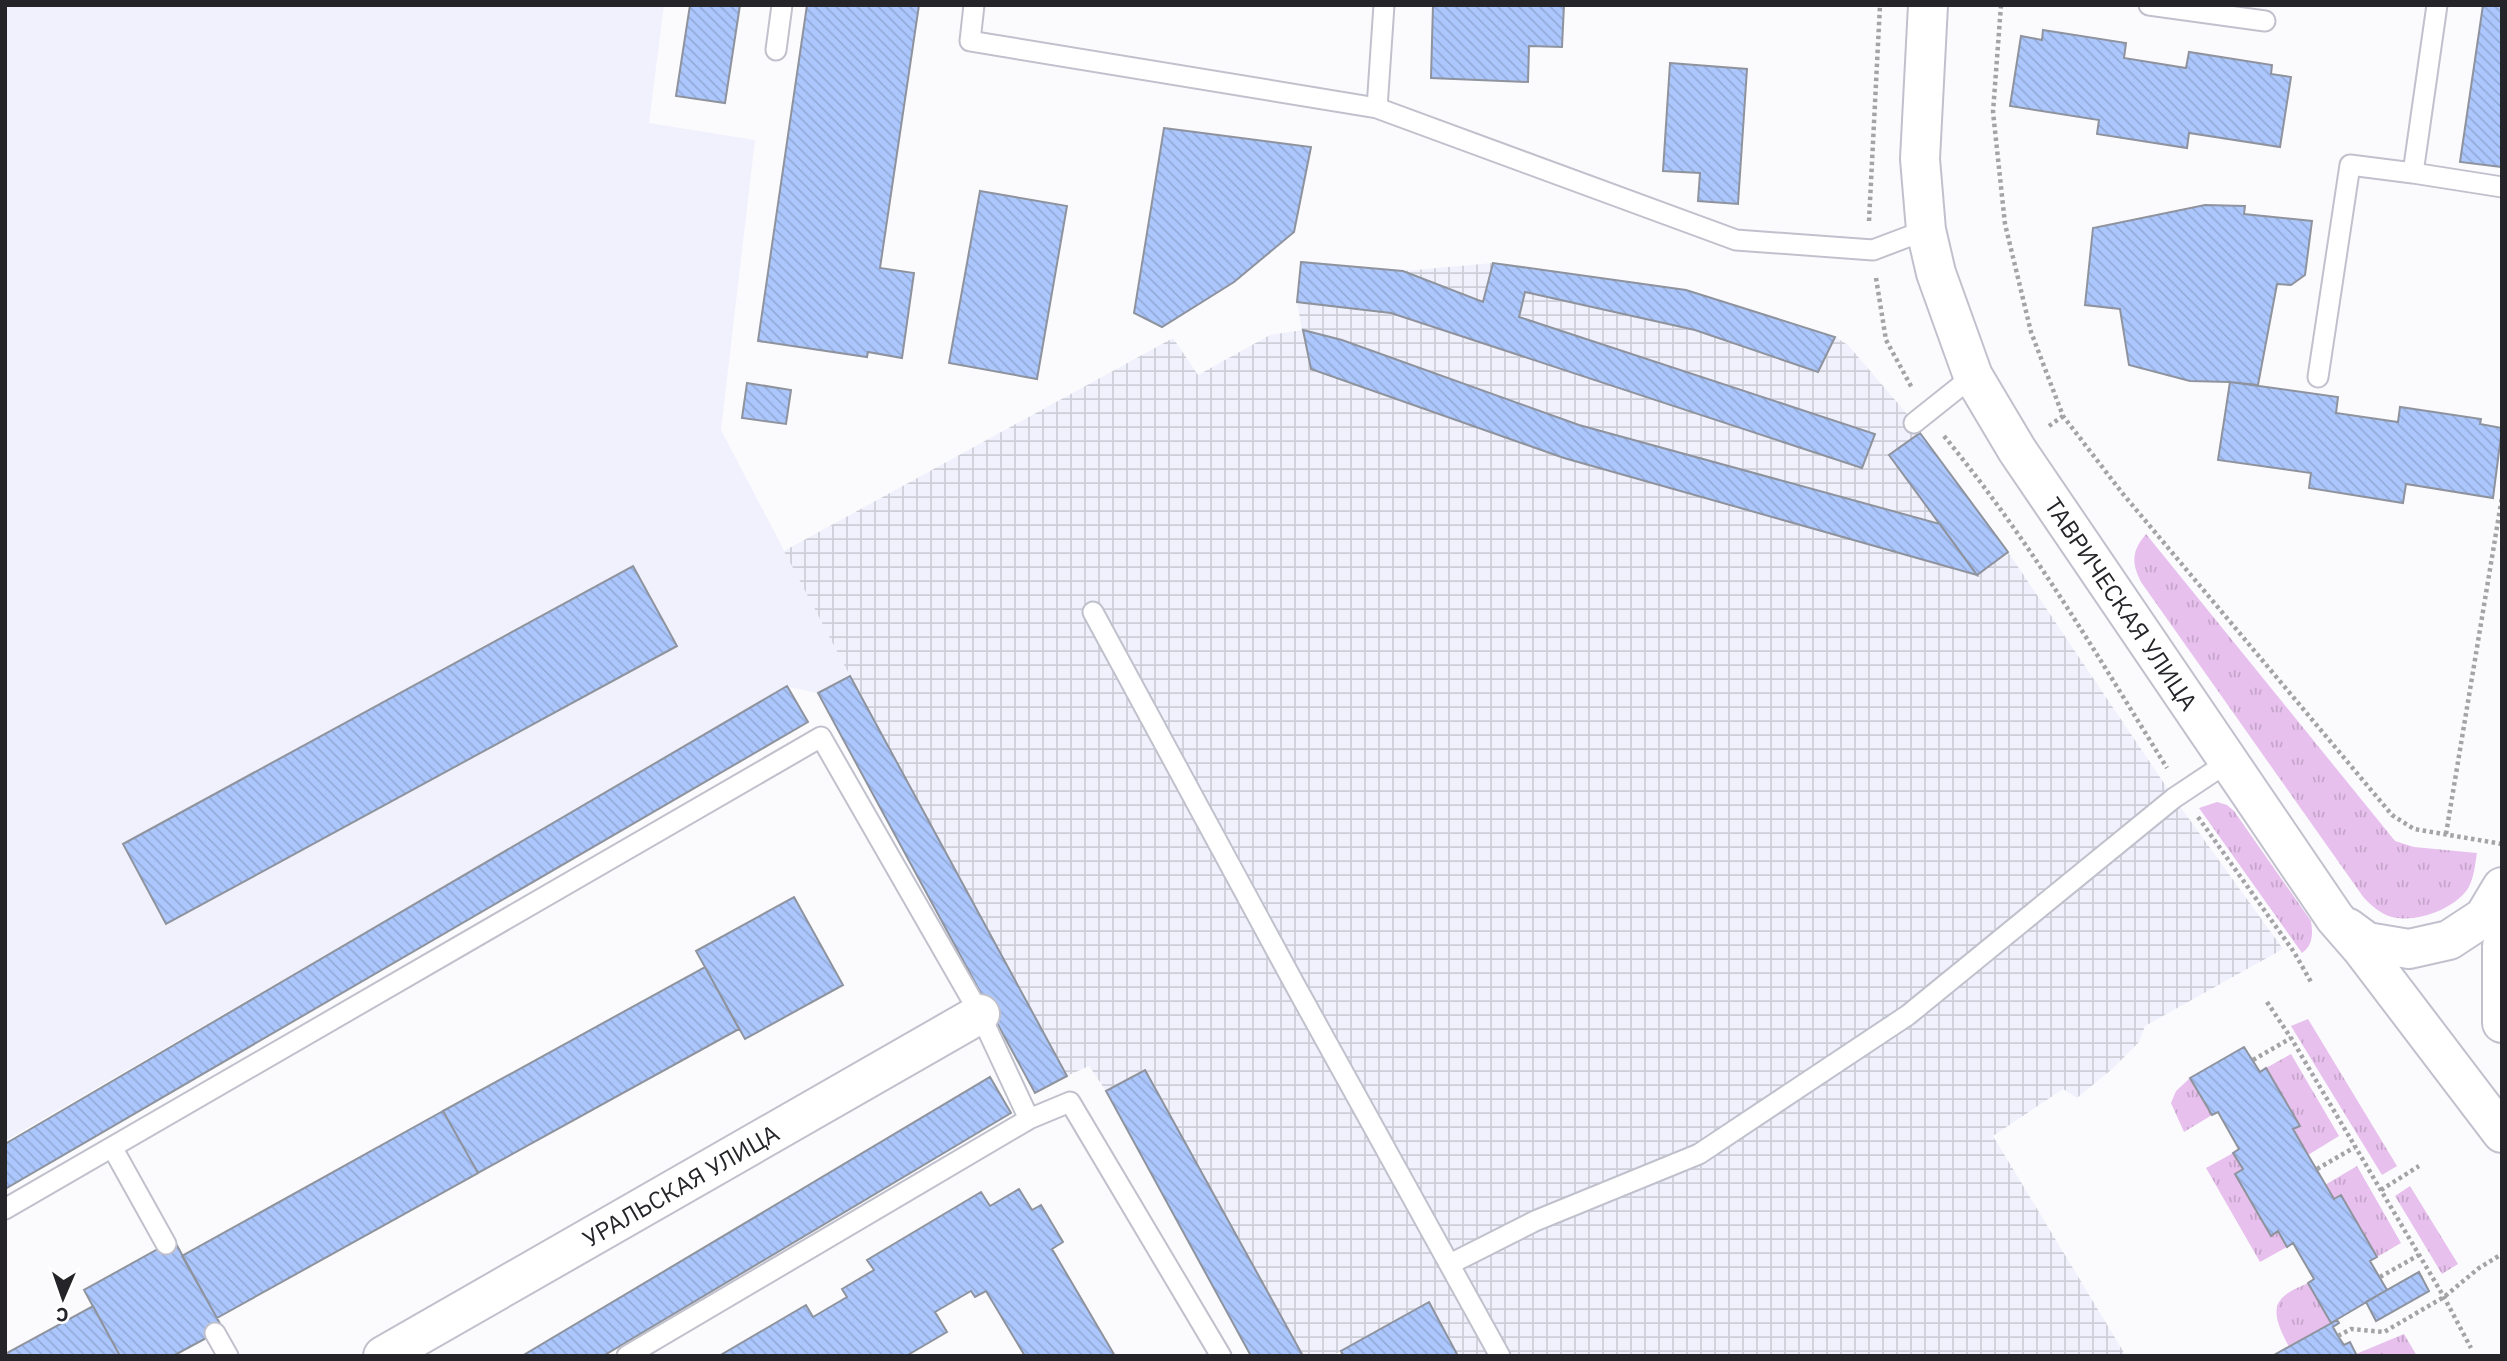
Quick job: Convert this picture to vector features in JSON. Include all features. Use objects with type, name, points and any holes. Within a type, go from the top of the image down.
[{"type":"street","name":"ТАВРИЧЕСКАЯ УЛИЦА","points":[[1928,5],[1920,159],[1926,230],[1936,273],[1973,376],[2017,450],[2335,918],[2362,949],[2502,1133]]},
{"type":"street","points":[[2335,918],[2367,942],[2409,949],[2449,940],[2484,917],[2502,887]]},
{"type":"street","points":[[2502,946],[2502,1023]]},
{"type":"street","name":"УРАЛЬСКАЯ УЛИЦА","points":[[383,1356],[980,1014]]},
{"type":"lane","points":[[776,50],[782,5]]},
{"type":"lane","points":[[974,5],[970,41],[1377,108],[1736,240],[1872,250],[1926,230]]},
{"type":"lane","points":[[1377,108],[1384,5]]},
{"type":"lane","points":[[2149,5],[2265,21]]},
{"type":"lane","points":[[2413,173],[2437,5]]},
{"type":"lane","points":[[2318,377],[2350,165],[2502,187]]},
{"type":"lane","points":[[1914,423],[1973,376]]},
{"type":"lane","points":[[1093,612],[1500,1356]]},
{"type":"lane","points":[[5,1209],[821,737],[980,1014],[1029,1119]]},
{"type":"lane","points":[[1450,1264],[1535,1221],[1699,1154],[1908,1015],[2174,798],[2228,762]]},
{"type":"lane","points":[[627,1356],[1029,1119],[1070,1102],[1221,1356]]},
{"type":"lane","points":[[112,1147],[166,1244]]},
{"type":"lane","points":[[215,1333],[228,1356]]},
{"type":"path","points":[[2001,5],[1993,112],[2005,224],[2031,332],[2063,416],[2123,494],[2392,815],[2414,830],[2502,844]]},
{"type":"path","points":[[2446,834],[2499,536],[2502,497]]},
{"type":"path","points":[[2267,1003],[2291,1038],[2444,1297],[2470,1348]]},
{"type":"path","points":[[2253,1060],[2291,1038]]},
{"type":"path","points":[[2317,1169],[2355,1147]]},
{"type":"path","points":[[2381,1190],[2419,1166]]},
{"type":"path","points":[[2338,1336],[2351,1329],[2384,1332],[2444,1297],[2479,1268],[2502,1254]]},
{"type":"path","points":[[2380,1277],[2419,1255]]},
{"type":"shaded area","points":[[5,5],[664,5],[649,123],[755,140],[721,430],[850,676],[818,693],[787,687],[5,1141]]},
{"type":"shaded area","points":[[1301,262],[1403,271],[1493,263],[1686,290],[1835,337],[1848,345],[1907,414],[2008,552],[2174,798],[2283,949],[2145,1026],[2139,1042],[2077,1098],[2063,1089],[1993,1136],[2126,1356],[1458,1356],[1428,1302],[1332,1356],[1303,1356],[1144,1071],[1106,1091],[1089,1066],[1067,1076],[784,551],[1173,338],[1198,375],[1270,335],[1302,330],[1297,302]]},
{"type":"green space","points":[[2146,534],[2395,841],[2414,847],[2477,853],[2471,882],[2467,890],[2452,904],[2433,913],[2401,918],[2384,914],[2364,898],[2141,582],[2134,557]]},
{"type":"green space","points":[[2217,802],[2234,811],[2311,921],[2311,939],[2302,953],[2199,808]]},
{"type":"green space","points":[[2308,1019],[2397,1166],[2382,1175],[2291,1026]]},
{"type":"green space","points":[[2291,1054],[2339,1136],[2308,1155],[2293,1129],[2300,1125],[2266,1068]]},
{"type":"green space","points":[[2190,1078],[2212,1115],[2184,1132],[2171,1103],[2176,1091]]},
{"type":"green space","points":[[2233,1153],[2243,1169],[2235,1174],[2271,1235],[2278,1231],[2287,1247],[2260,1262],[2206,1168]]},
{"type":"green space","points":[[2357,1166],[2401,1243],[2377,1257],[2341,1195],[2334,1199],[2325,1185]]},
{"type":"green space","points":[[2410,1186],[2458,1264],[2442,1274],[2395,1196]]},
{"type":"green space","points":[[2308,1283],[2331,1323],[2289,1347],[2278,1322],[2278,1303],[2287,1293]]},
{"type":"green space","points":[[2404,1334],[2417,1356],[2356,1354]]},
{"type":"building","points":[[690,5],[740,5],[725,103],[676,96]]},
{"type":"building","points":[[807,5],[919,5],[880,268],[914,273],[902,358],[868,352],[867,357],[758,341]]},
{"type":"building","points":[[1433,5],[1564,5],[1562,47],[1529,46],[1528,82],[1431,78]]},
{"type":"building","points":[[2483,5],[2502,5],[2502,167],[2460,162]]},
{"type":"building","points":[[2043,30],[2126,43],[2124,58],[2186,68],[2189,52],[2272,65],[2271,74],[2291,77],[2280,147],[2189,133],[2187,148],[2097,134],[2099,120],[2010,106],[2021,36],[2042,40]]},
{"type":"building","points":[[1670,63],[1747,69],[1738,204],[1698,201],[1700,173],[1663,171]]},
{"type":"building","points":[[1164,128],[1311,147],[1294,232],[1234,282],[1162,327],[1134,313]]},
{"type":"building","points":[[980,191],[1067,206],[1037,379],[949,363]]},
{"type":"building","points":[[2205,205],[2245,206],[2244,214],[2312,221],[2305,275],[2291,285],[2277,284],[2258,385],[2190,381],[2129,365],[2120,309],[2085,305],[2093,228]]},
{"type":"building","points":[[1301,262],[1403,271],[1483,302],[1493,263],[1686,290],[1835,337],[1818,372],[1695,330],[1525,292],[1519,317],[1875,434],[1862,468],[1391,313],[1297,302]]},
{"type":"building","points":[[1303,330],[1342,340],[1579,425],[1940,524],[1977,575],[1564,458],[1311,369]]},
{"type":"building","points":[[2230,382],[2338,397],[2336,413],[2398,422],[2400,407],[2481,419],[2480,424],[2502,428],[2493,498],[2406,484],[2403,503],[2309,488],[2311,473],[2218,460]]},
{"type":"building","points":[[747,383],[791,390],[786,424],[742,418]]},
{"type":"building","points":[[1920,433],[2008,552],[1977,575],[1889,455]]},
{"type":"building","points":[[633,566],[677,646],[166,924],[123,844]]},
{"type":"building","points":[[850,676],[1067,1076],[1035,1093],[818,693]]},
{"type":"building","points":[[787,686],[808,722],[5,1189],[5,1144]]},
{"type":"building","points":[[794,897],[843,985],[745,1039],[696,951]]},
{"type":"building","points":[[705,967],[739,1029],[478,1173],[443,1111]]},
{"type":"building","points":[[2244,1047],[2260,1072],[2266,1068],[2300,1126],[2293,1129],[2308,1155],[2334,1199],[2341,1195],[2377,1257],[2370,1261],[2387,1290],[2331,1323],[2308,1283],[2314,1279],[2293,1243],[2287,1247],[2278,1231],[2271,1236],[2235,1174],[2243,1169],[2233,1153],[2239,1149],[2218,1112],[2212,1115],[2190,1078]]},
{"type":"building","points":[[1145,1070],[1303,1356],[1251,1356],[1106,1091]]},
{"type":"building","points":[[990,1077],[1011,1113],[603,1356],[522,1356]]},
{"type":"building","points":[[443,1111],[478,1173],[217,1318],[182,1256]]},
{"type":"building","points":[[1019,1189],[1032,1210],[1041,1205],[1063,1242],[1052,1249],[1115,1356],[1025,1356],[986,1291],[975,1297],[971,1291],[935,1312],[947,1332],[906,1356],[719,1356],[806,1305],[813,1317],[847,1297],[842,1289],[874,1270],[867,1260],[981,1192],[990,1206]]},
{"type":"building","points":[[174,1240],[223,1329],[173,1356],[120,1356],[84,1290]]},
{"type":"building","points":[[2419,1272],[2429,1291],[2376,1321],[2366,1302]]},
{"type":"building","points":[[1429,1302],[1458,1356],[1343,1356],[1341,1351]]},
{"type":"building","points":[[93,1306],[120,1356],[5,1356],[5,1354]]},
{"type":"building","points":[[2337,1320],[2339,1323],[2333,1327],[2344,1345],[2350,1342],[2357,1356],[2274,1355]]}]
